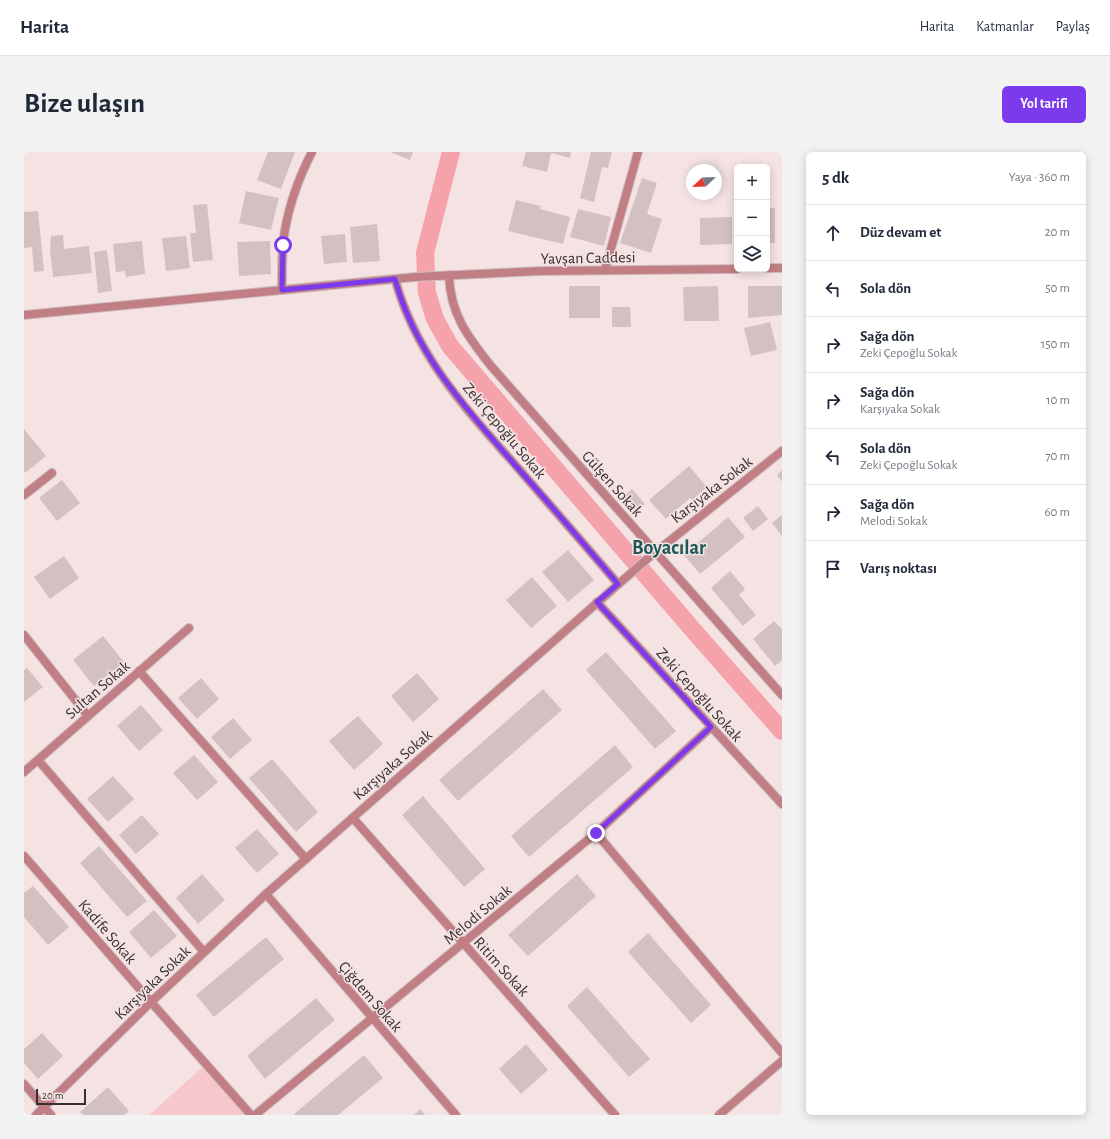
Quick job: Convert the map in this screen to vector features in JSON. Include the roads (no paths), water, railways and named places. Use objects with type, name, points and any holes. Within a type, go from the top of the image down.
[{"type":"street","points":[[282,290],[283,245],[287,218],[298,182],[312,152]]},
{"type":"street","points":[[605,270],[638,152]]},
{"type":"street","points":[[770,268],[782,268]]},
{"type":"street","name":"Yavşan Caddesi","points":[[24,315],[415,277],[541,271],[734,269]]},
{"type":"street","name":"Gülşen Sokak","points":[[449,275],[449,289],[454,309],[467,336],[491,366],[782,695]]},
{"type":"street","name":"Zeki Çepoğlu Sokak","points":[[395,279],[401,300],[413,328],[428,355],[456,397],[618,584]]},
{"type":"street","name":"Karşıyaka Sokak","points":[[36,1115],[151,1002],[266,894],[655,552],[782,451]]},
{"type":"street","points":[[24,495],[52,473]]},
{"type":"street","name":"Zeki Çepoğlu Sokak","points":[[597,602],[782,804]]},
{"type":"street","name":"Sultan Sokak","points":[[24,772],[189,628]]},
{"type":"street","points":[[24,635],[88,716]]},
{"type":"street","points":[[139,671],[306,859]]},
{"type":"street","name":"Melodi Sokak","points":[[255,1115],[596,833],[711,727]]},
{"type":"street","points":[[38,760],[204,952]]},
{"type":"street","name":"Ritim Sokak","points":[[353,818],[615,1115]]},
{"type":"street","points":[[596,833],[782,1053]]},
{"type":"street","name":"Kadife Sokak","points":[[24,856],[251,1115]]},
{"type":"street","name":"Çiğdem Sokak","points":[[266,894],[456,1115]]},
{"type":"street","points":[[719,1115],[782,1061]]},
{"type":"street","points":[[24,1084],[50,1115]]},
{"type":"waterway","points":[[451,152],[425,253],[427,293],[435,319],[450,346],[693,630],[782,731]]},
{"type":"district","name":"Boyacılar","points":[[669,547]]}]
